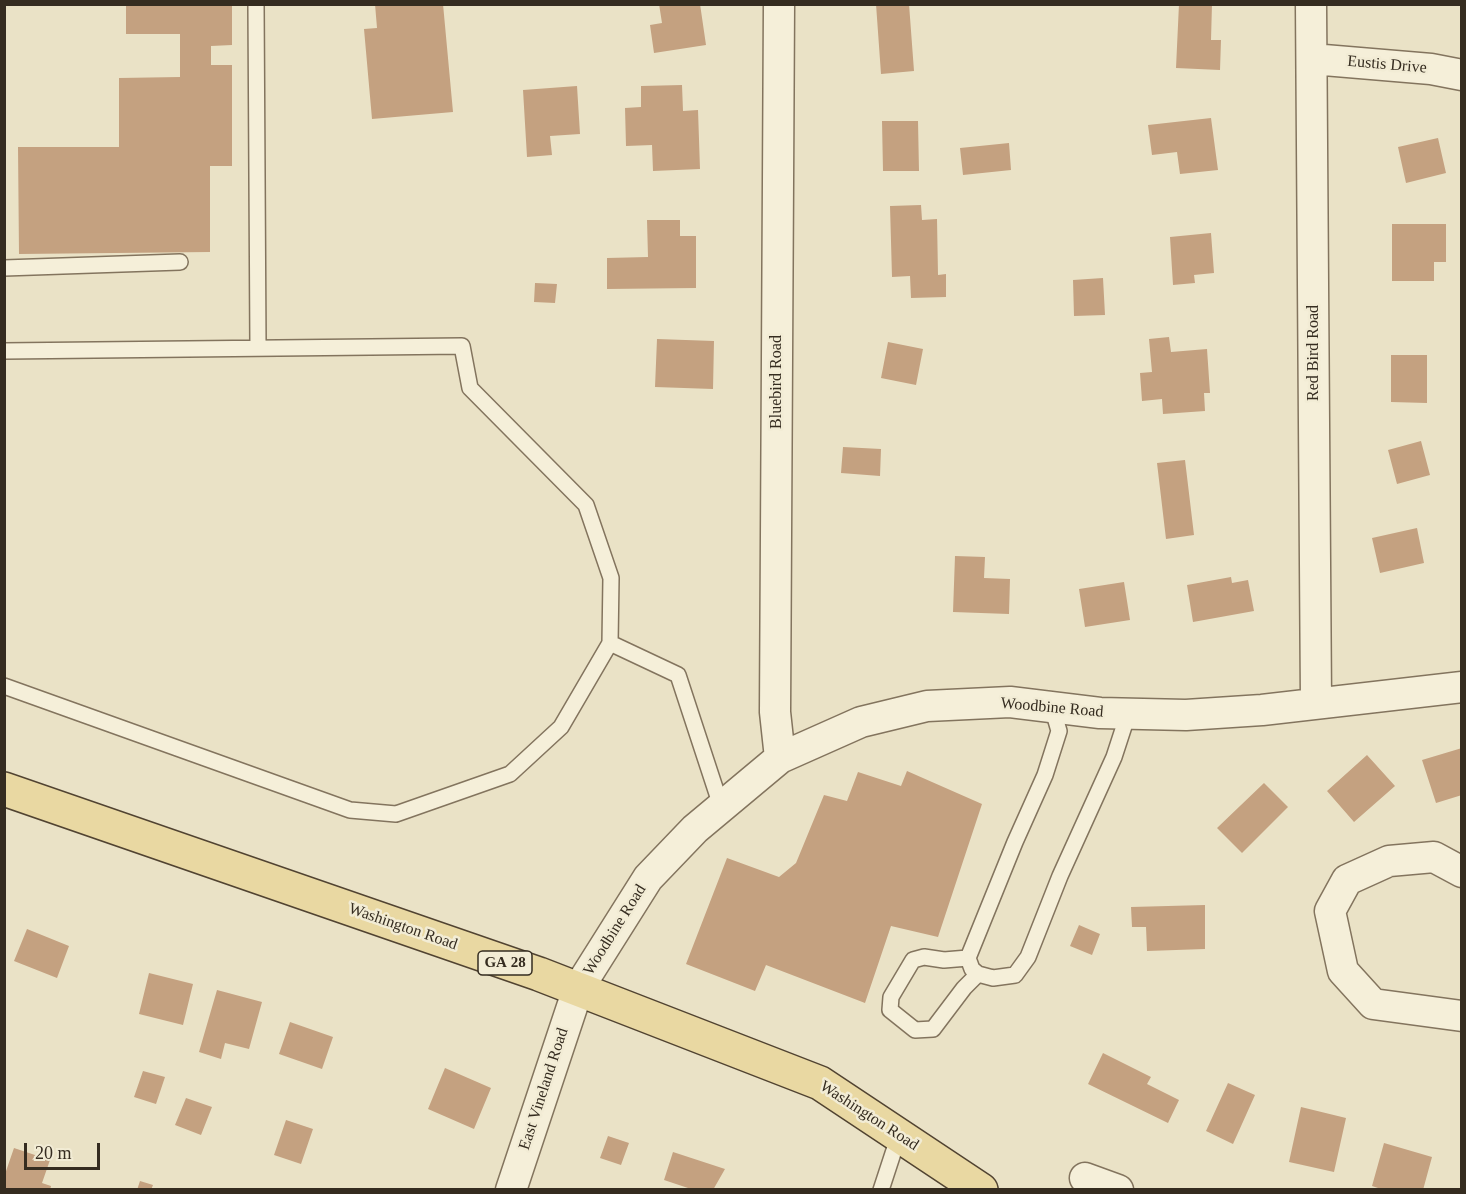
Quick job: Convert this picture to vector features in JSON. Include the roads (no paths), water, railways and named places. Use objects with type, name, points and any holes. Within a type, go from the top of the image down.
[{"type":"main road","name":"Washington Road","points":[[4,789],[578,989],[820,1083],[981,1190]]},
{"type":"street","name":"Bluebird Road","points":[[779,4],[775,712],[780,758]]},
{"type":"street","name":"Red Bird Road","points":[[1311,4],[1316,702]]},
{"type":"street","name":"Eustis Drive","points":[[1312,59],[1431,69],[1461,75]]},
{"type":"street","name":"Woodbine Road","points":[[578,989],[648,878],[694,829],[780,758],[861,722],[927,706],[1010,702],[1128,714],[1186,715],[1262,710],[1461,687]]},
{"type":"street","points":[[1461,872],[1434,857],[1389,861],[1347,880],[1330,911],[1343,971],[1373,1004],[1461,1016]]},
{"type":"street","name":"East Vineland Road","points":[[511,1190],[578,989]]},
{"type":"street","points":[[1085,1178],[1118,1190]]},
{"type":"lane","points":[[256,4],[258,348]]},
{"type":"lane","points":[[4,268],[180,262]]},
{"type":"lane","points":[[4,351],[462,346],[470,388],[586,506],[611,578],[610,643],[561,727],[510,774],[396,814],[350,810],[4,686]]},
{"type":"lane","points":[[610,643],[678,675],[721,806]]},
{"type":"lane","points":[[1052,707],[1059,731],[1045,775],[968,958],[972,969],[978,975],[993,978],[1015,975],[1028,957],[1060,876],[1114,757],[1128,714]]},
{"type":"lane","points":[[968,958],[944,960],[924,957],[913,960],[891,997],[890,1010],[915,1030],[933,1029],[964,988],[978,975]]},
{"type":"lane","points":[[881,1190],[899,1135]]}]
